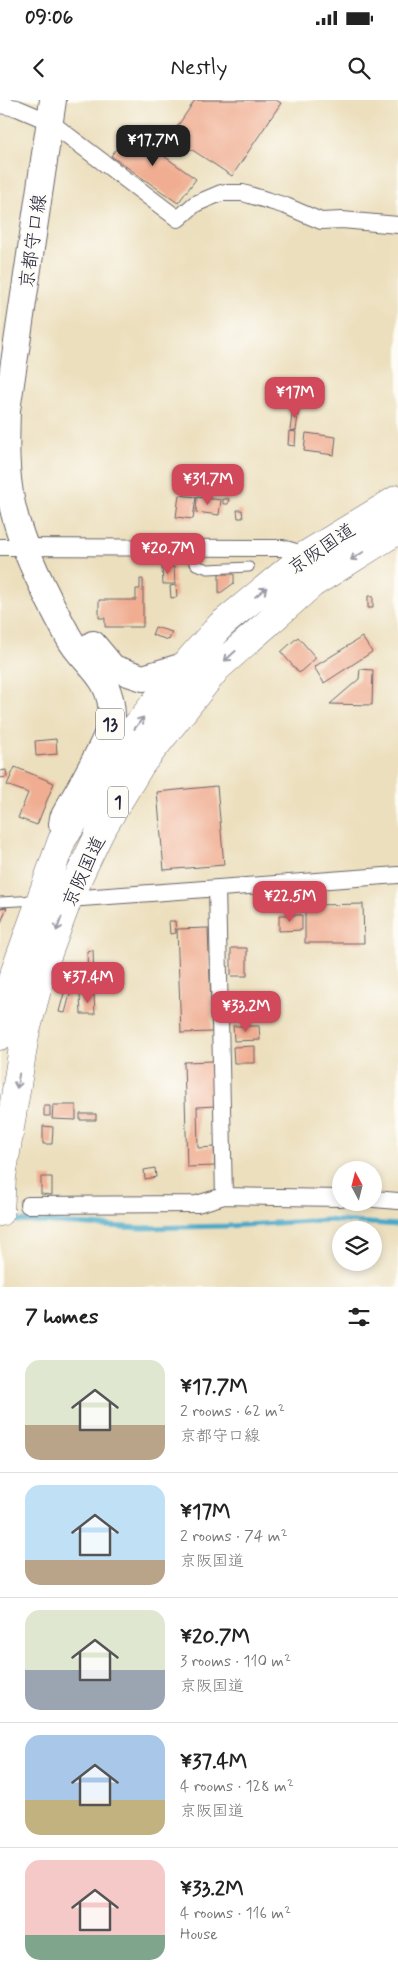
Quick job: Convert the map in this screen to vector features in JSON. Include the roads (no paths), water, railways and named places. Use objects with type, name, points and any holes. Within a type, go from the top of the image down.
[{"type":"highway","name":"京阪国道","points":[[0,1036],[9,988],[62,840],[132,732],[184,666],[221,625],[306,555],[398,499]]},
{"type":"highway","name":"京阪国道","points":[[0,1212],[2,1177],[25,1035],[43,967],[68,899],[100,832],[141,764],[217,668],[312,584],[398,530]]},
{"type":"main road","name":"京都守口線","points":[[51,111],[7,410],[5,456],[12,504],[13,548],[58,612],[69,637],[101,675],[109,698],[112,718],[100,749],[62,818],[62,840]]},
{"type":"main road","name":"京都守口線","points":[[58,612],[83,631],[113,668],[143,678],[184,666]]},
{"type":"street","points":[[0,105],[51,111],[178,219],[195,204],[220,193],[243,192],[286,206],[321,221],[342,220],[398,225]]},
{"type":"street","points":[[13,548],[61,546],[282,548],[306,555]]},
{"type":"street","points":[[68,899],[398,875]]},
{"type":"street","points":[[216,888],[224,1196]]},
{"type":"street","points":[[28,1205],[197,1204],[224,1196],[332,1198]]},
{"type":"street","points":[[382,1200],[398,1201]]},
{"type":"lane","points":[[184,548],[196,565],[208,569],[249,567]]},
{"type":"lane","points":[[0,902],[40,900]]},
{"type":"waterway","points":[[4,1220],[141,1228],[227,1226],[327,1220],[398,1225]]}]
